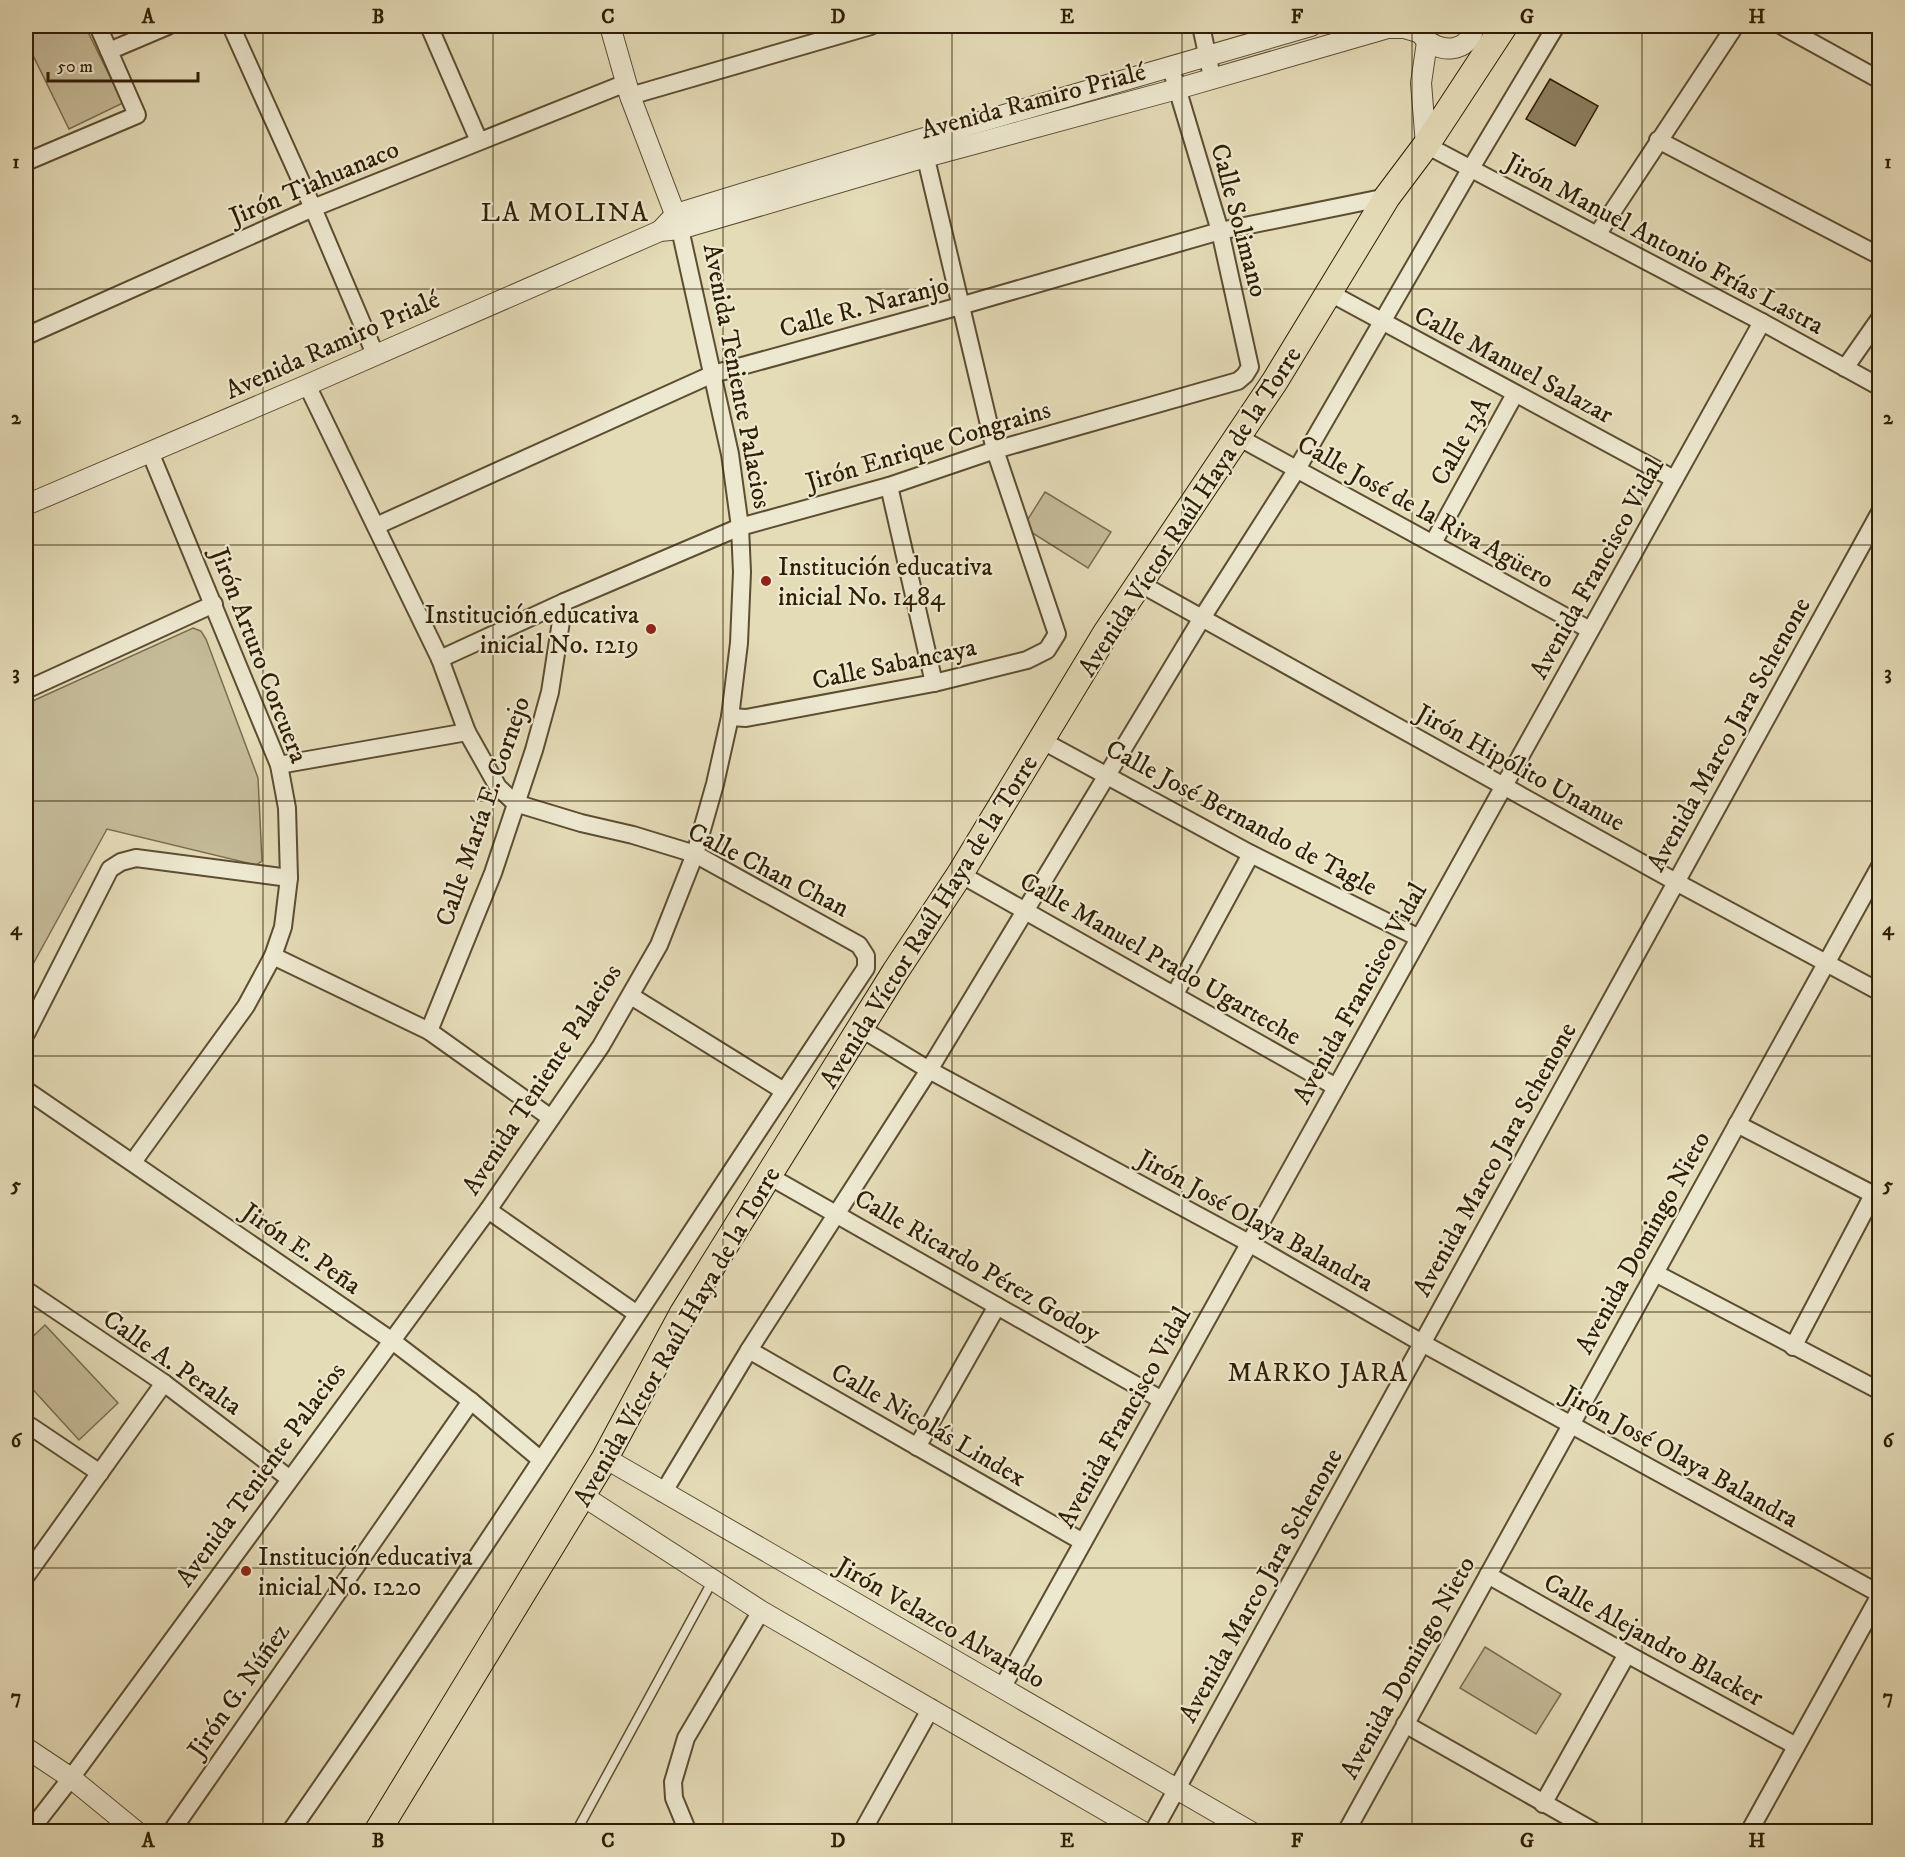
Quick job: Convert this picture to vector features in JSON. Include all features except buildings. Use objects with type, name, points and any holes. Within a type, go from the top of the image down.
[{"type":"main road","name":"Avenida Víctor Raúl Haya de la Torre","points":[[377,1832],[583,1496],[683,1313],[860,1028],[960,874],[1106,633],[1238,437],[1330,293],[1387,198],[1426,145],[1501,26]]},
{"type":"street","points":[[26,162],[137,115],[98,26]]},
{"type":"street","points":[[109,51],[168,26]]},
{"type":"street","points":[[231,26],[313,208],[375,354]]},
{"type":"street","points":[[429,26],[478,141]]},
{"type":"street","name":"Avenida Teniente Palacios","points":[[29,1832],[488,1210],[602,1046],[659,945],[695,854],[715,784],[730,717],[739,643],[742,573],[740,527],[730,454],[678,222],[628,89],[610,26]]},
{"type":"street","name":"Jirón Tiahuanaco","points":[[26,336],[313,208],[478,141],[628,89],[871,26]]},
{"type":"street","points":[[1201,26],[1212,77]]},
{"type":"street","name":"Avenida Ramiro Prialé","points":[[26,505],[307,385],[678,222],[924,148],[1207,56],[1311,26]]},
{"type":"street","points":[[1448,49],[1459,47],[1467,40],[1474,26]]},
{"type":"street","points":[[663,1493],[749,1350],[929,1070],[1202,618],[1297,469],[1556,26]]},
{"type":"street","points":[[1598,235],[1658,140],[1735,26]]},
{"type":"street","points":[[1782,26],[1880,80]]},
{"type":"street","name":"Avenida Ramiro Prialé","points":[[924,148],[1177,89],[1212,77],[1388,28],[1404,28],[1422,33],[1437,48],[1448,49]]},
{"type":"street","points":[[1422,33],[1421,84],[1426,145]]},
{"type":"street","points":[[1448,49],[1475,68]]},
{"type":"street","name":"Calle Solimano","points":[[1172,68],[1220,231],[1250,367],[1238,381]]},
{"type":"street","points":[[1658,140],[1880,256]]},
{"type":"street","name":"Jirón Manuel Antonio Frías Lastra","points":[[1426,145],[1762,322],[1880,387]]},
{"type":"street","points":[[924,148],[995,450]]},
{"type":"street","name":"Calle R. Naranjo","points":[[376,526],[713,374],[1220,231],[1387,198]]},
{"type":"street","name":"Calle Manuel Salazar","points":[[1330,293],[1674,479]]},
{"type":"street","points":[[1845,368],[1880,318]]},
{"type":"street","name":"Avenida Francisco Vidal","points":[[1002,1688],[1762,322]]},
{"type":"street","name":"Jirón Enrique Congrains","points":[[440,659],[564,602],[740,527],[889,486],[995,450],[1238,381]]},
{"type":"street","points":[[307,385],[440,659],[467,732],[498,787],[516,803]]},
{"type":"street","name":"Calle 13A","points":[[1433,543],[1515,394]]},
{"type":"street","name":"Calle José de la Riva Agüero","points":[[1238,437],[1590,630]]},
{"type":"street","name":"Calle Sabancaya","points":[[730,717],[746,718],[934,683],[1027,660],[1047,650],[1057,634],[995,450]]},
{"type":"street","name":"Jirón Arturo Corcuera","points":[[133,1162],[246,1006],[273,956],[284,927],[289,878],[287,808],[279,765],[150,452]]},
{"type":"street","points":[[889,486],[934,683]]},
{"type":"street","name":"Avenida Marco Jara Schenone","points":[[1153,1832],[1880,512]]},
{"type":"street","name":"Jirón Hipólito Unanue","points":[[1139,583],[1503,787],[1880,992]]},
{"type":"street","name":"Calle María E. Cornejo","points":[[429,1031],[493,873],[534,750],[550,692],[564,602]]},
{"type":"street","points":[[26,690],[214,604]]},
{"type":"street","points":[[279,765],[467,732]]},
{"type":"street","name":"Calle José Bernando de Tagle","points":[[1041,740],[1251,854],[1419,938]]},
{"type":"street","name":"Calle Chan Chan","points":[[516,803],[695,854],[859,945],[866,956],[866,968],[784,1091]]},
{"type":"street","points":[[1175,994],[1251,854]]},
{"type":"street","points":[[28,1028],[110,869],[121,862],[136,858],[289,878]]},
{"type":"street","name":"Avenida Domingo Nieto","points":[[1346,1832],[1880,866]]},
{"type":"street","name":"Calle Manuel Prado Ugarteche","points":[[960,874],[1336,1087]]},
{"type":"street","points":[[273,956],[429,1031],[551,1118]]},
{"type":"street","points":[[290,1832],[541,1460],[784,1091],[631,996]]},
{"type":"street","points":[[26,1004],[28,1028]]},
{"type":"street","name":"Jirón José Olaya Balandra","points":[[860,1028],[929,1070],[1249,1243],[1422,1343],[1880,1595]]},
{"type":"street","name":"Jirón E. Peña","points":[[26,1090],[391,1340],[471,1401],[541,1460]]},
{"type":"street","points":[[1737,1124],[1876,1196],[1793,1347]]},
{"type":"street","name":"Calle Ricardo Pérez Godoy","points":[[769,1176],[1162,1400]]},
{"type":"street","points":[[488,1210],[637,1314]]},
{"type":"street","points":[[1655,1273],[1880,1391]]},
{"type":"street","name":"Calle A. Peralta","points":[[26,1290],[164,1383],[290,1479]]},
{"type":"street","points":[[917,1447],[997,1306]]},
{"type":"street","name":"Calle Nicolás Lindex","points":[[749,1350],[1083,1542]]},
{"type":"street","points":[[26,1576],[164,1383]]},
{"type":"street","name":"Jirón G. Núñez","points":[[171,1832],[471,1401]]},
{"type":"street","points":[[26,1431],[30,1426],[100,1473]]},
{"type":"street","name":"Jirón Velazco Alvarado","points":[[605,1458],[1251,1832]]},
{"type":"street","points":[[583,1496],[760,1611],[1143,1832]]},
{"type":"street","name":"Calle Alejandro Blacker","points":[[1488,1575],[1796,1746]]},
{"type":"street","points":[[1749,1832],[1880,1595]]},
{"type":"street","points":[[688,1832],[674,1798],[673,1782],[683,1746],[760,1611]]},
{"type":"street","points":[[1543,1804],[1627,1654]]},
{"type":"street","points":[[862,1832],[931,1708]]},
{"type":"street","points":[[1405,1724],[1595,1832]]},
{"type":"street","points":[[26,1748],[70,1779],[137,1832]]},
{"type":"lane","points":[[576,1832],[713,1580]]},
{"type":"shaded area","points":[[30,26],[85,26],[123,103],[69,129],[26,41],[26,28]]},
{"type":"shaded area","points":[[1045,492],[1111,532],[1088,568],[1023,527]]},
{"type":"shaded area","points":[[193,628],[201,631],[206,639],[258,778],[262,861],[256,865],[107,829],[26,977],[26,704]]},
{"type":"shaded area","points":[[45,1325],[118,1403],[79,1440],[26,1382],[26,1343]]},
{"type":"shaded area","points":[[1485,1647],[1561,1694],[1536,1734],[1460,1688]]},
{"type":"place","name":"Institución educativa inicial No. 1484","points":[[766,581]]},
{"type":"place","name":"Institución educativa inicial No. 1219","points":[[651,629]]},
{"type":"place","name":"Institución educativa inicial No. 1220","points":[[246,1571]]},
{"type":"district","name":"LA MOLINA","points":[[565,212]]},
{"type":"district","name":"MARKO JARA","points":[[1318,1372]]}]
